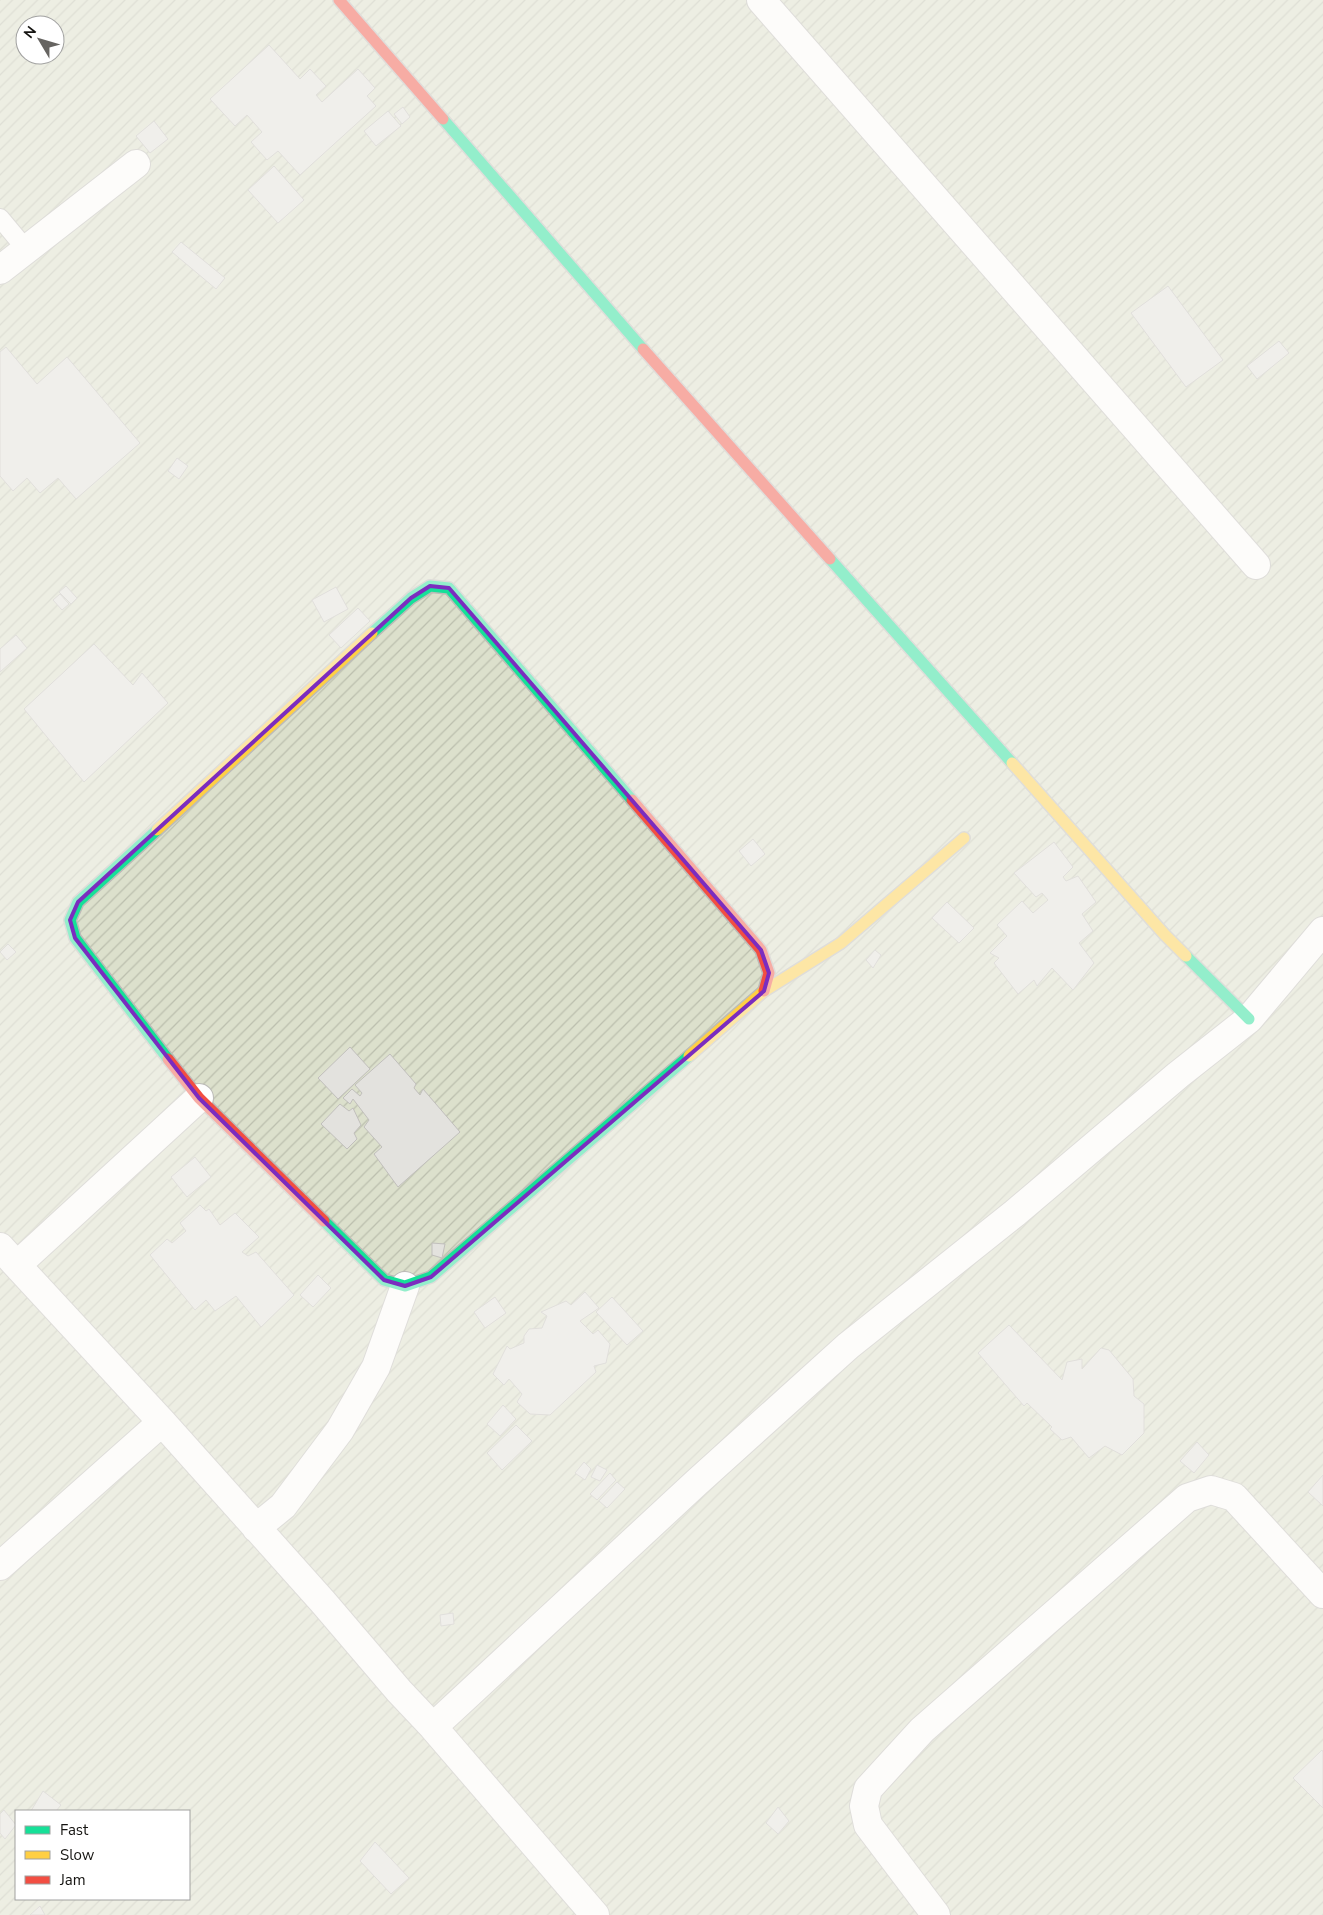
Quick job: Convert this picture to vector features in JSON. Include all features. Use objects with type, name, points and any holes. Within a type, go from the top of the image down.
[{"type":"street","points":[[339,0],[690,402],[1165,935],[1249,1019]]},
{"type":"street","points":[[761,0],[1256,565]]},
{"type":"street","points":[[0,270],[25,248],[136,164]]},
{"type":"street","points":[[764,990],[769,973],[761,950],[449,588],[430,586],[410,598],[78,902],[70,920],[75,938],[199,1098],[384,1280],[405,1286],[430,1277],[764,990],[841,943],[964,838]]},
{"type":"street","points":[[433,1727],[696,1483],[848,1346],[1015,1213],[1178,1075],[1249,1019],[1323,932]]},
{"type":"street","points":[[199,1098],[8,1256],[162,1422],[323,1602],[398,1691],[433,1727],[595,1915]]},
{"type":"street","points":[[256,1528],[283,1506],[340,1430],[376,1367],[405,1286]]},
{"type":"street","points":[[0,1566],[162,1422]]},
{"type":"street","points":[[936,1915],[868,1825],[864,1806],[868,1788],[922,1730],[1187,1498],[1210,1490],[1234,1497],[1323,1594]]},
{"type":"lane","points":[[0,218],[25,248]]},
{"type":"highlighted area","points":[[430,586],[449,588],[761,950],[769,973],[764,991],[431,1277],[405,1286],[384,1280],[199,1098],[75,938],[70,920],[78,902],[411,598]]},
{"type":"green space","points":[[0,0],[1323,0],[1323,1915],[0,1915]]},
{"type":"building","points":[[269,45],[300,79],[310,69],[326,86],[316,95],[322,102],[358,69],[375,88],[367,96],[376,106],[300,175],[278,151],[267,160],[251,142],[262,132],[247,115],[235,126],[210,99]]},
{"type":"building","points":[[403,107],[410,117],[402,124],[394,114]]},
{"type":"building","points":[[388,111],[401,126],[376,146],[364,131]]},
{"type":"building","points":[[154,121],[168,139],[150,153],[136,136]]},
{"type":"building","points":[[274,166],[304,200],[278,223],[248,190]]},
{"type":"building","points":[[181,242],[225,278],[216,289],[172,252]]},
{"type":"building","points":[[1168,286],[1223,360],[1186,387],[1131,313]]},
{"type":"building","points":[[1279,341],[1289,353],[1257,379],[1247,366]]},
{"type":"building","points":[[6,347],[37,384],[67,357],[140,443],[76,499],[58,478],[40,493],[27,478],[13,491],[0,476],[0,352]]},
{"type":"building","points":[[177,458],[188,466],[179,479],[168,471]]},
{"type":"building","points":[[66,586],[77,598],[71,604],[59,592]]},
{"type":"building","points":[[336,587],[348,609],[324,622],[312,600]]},
{"type":"building","points":[[60,594],[69,604],[62,610],[53,600]]},
{"type":"building","points":[[358,608],[370,621],[341,648],[329,635]]},
{"type":"building","points":[[16,635],[27,648],[0,672],[0,649]]},
{"type":"building","points":[[94,644],[133,685],[142,673],[168,703],[84,782],[24,709]]},
{"type":"building","points":[[753,839],[765,854],[751,866],[739,851]]},
{"type":"building","points":[[1054,842],[1073,867],[1063,877],[1066,881],[1078,876],[1096,902],[1082,914],[1093,931],[1079,943],[1094,963],[1073,990],[1052,968],[1037,986],[1034,980],[1018,994],[994,963],[999,958],[990,953],[1007,936],[997,925],[1022,901],[1033,913],[1048,900],[1042,893],[1036,897],[1014,873]]},
{"type":"building","points":[[947,902],[974,928],[959,943],[932,918]]},
{"type":"building","points":[[8,944],[16,952],[7,960],[0,952]]},
{"type":"building","points":[[875,950],[881,955],[873,968],[866,960]]},
{"type":"building","points":[[350,1047],[370,1069],[338,1099],[318,1078]]},
{"type":"building","points":[[390,1054],[416,1084],[414,1088],[420,1095],[423,1089],[460,1132],[398,1187],[374,1154],[382,1147],[364,1127],[369,1120],[353,1099],[350,1104],[343,1098],[352,1089],[360,1096],[362,1093],[355,1085]]},
{"type":"building","points":[[340,1104],[349,1111],[353,1108],[361,1125],[354,1133],[357,1139],[347,1149],[321,1124]]},
{"type":"building","points":[[195,1157],[211,1177],[187,1197],[171,1177]]},
{"type":"building","points":[[200,1205],[206,1211],[209,1209],[220,1225],[235,1213],[259,1237],[242,1252],[248,1256],[256,1252],[294,1295],[261,1327],[236,1296],[215,1311],[206,1300],[195,1310],[150,1255],[167,1239],[172,1243],[186,1231],[180,1223]]},
{"type":"building","points":[[432,1243],[445,1244],[442,1258],[432,1255]]},
{"type":"building","points":[[318,1275],[331,1288],[313,1307],[300,1295]]},
{"type":"building","points":[[585,1292],[599,1308],[580,1321],[593,1334],[598,1330],[610,1344],[606,1363],[594,1366],[596,1372],[550,1415],[530,1414],[517,1402],[522,1394],[509,1379],[504,1385],[493,1374],[507,1346],[510,1349],[524,1343],[524,1336],[529,1329],[542,1328],[547,1316],[541,1312],[566,1301],[571,1305]]},
{"type":"building","points":[[495,1297],[506,1313],[485,1328],[474,1312]]},
{"type":"building","points":[[612,1297],[643,1331],[627,1345],[596,1312]]},
{"type":"building","points":[[1009,1325],[1062,1380],[1067,1362],[1082,1359],[1082,1369],[1101,1348],[1109,1350],[1133,1379],[1134,1396],[1144,1404],[1144,1433],[1122,1455],[1105,1446],[1089,1458],[1071,1437],[1062,1440],[1050,1429],[1052,1427],[1027,1403],[1024,1406],[978,1353]]},
{"type":"building","points":[[503,1405],[516,1419],[500,1436],[487,1424]]},
{"type":"building","points":[[516,1425],[532,1441],[502,1470],[487,1453]]},
{"type":"building","points":[[1197,1442],[1209,1455],[1194,1473],[1180,1461]]},
{"type":"building","points":[[584,1462],[591,1469],[585,1480],[575,1473]]},
{"type":"building","points":[[597,1465],[607,1470],[600,1481],[591,1477]]},
{"type":"building","points":[[610,1473],[616,1480],[597,1500],[590,1494]]},
{"type":"building","points":[[1323,1475],[1323,1506],[1308,1492]]},
{"type":"building","points":[[617,1482],[625,1489],[607,1508],[599,1501]]},
{"type":"building","points":[[453,1613],[454,1624],[441,1626],[440,1615]]},
{"type":"building","points":[[1322,1750],[1323,1752],[1323,1808],[1293,1778]]},
{"type":"building","points":[[43,1791],[61,1805],[57,1810],[32,1810]]},
{"type":"building","points":[[778,1807],[789,1821],[778,1834],[766,1823]]},
{"type":"building","points":[[4,1810],[15,1824],[5,1839],[0,1833],[0,1814]]},
{"type":"building","points":[[375,1842],[409,1878],[391,1894],[360,1861]]},
{"type":"building","points":[[40,1906],[45,1915],[30,1915]]},
{"type":"traffic: fast","points":[[443,119],[643,349]]},
{"type":"traffic: fast","points":[[830,559],[1012,763]]},
{"type":"traffic: fast","points":[[372,633],[411,598],[430,586],[449,588],[632,800]]},
{"type":"traffic: fast","points":[[157,830],[78,902],[70,920],[75,938],[168,1059]]},
{"type":"traffic: fast","points":[[1186,956],[1249,1019]]},
{"type":"traffic: fast","points":[[324,1221],[384,1280],[405,1286],[431,1277],[689,1056]]},
{"type":"traffic: slow","points":[[157,830],[372,633]]},
{"type":"traffic: slow","points":[[1012,763],[1165,935],[1186,956]]},
{"type":"traffic: slow","points":[[689,1056],[764,991],[841,943],[964,838]]},
{"type":"traffic: jam","points":[[339,0],[443,119]]},
{"type":"traffic: jam","points":[[643,349],[830,559]]},
{"type":"traffic: jam","points":[[632,800],[761,950],[769,973],[764,991]]},
{"type":"traffic: jam","points":[[168,1059],[199,1098],[324,1221]]}]
